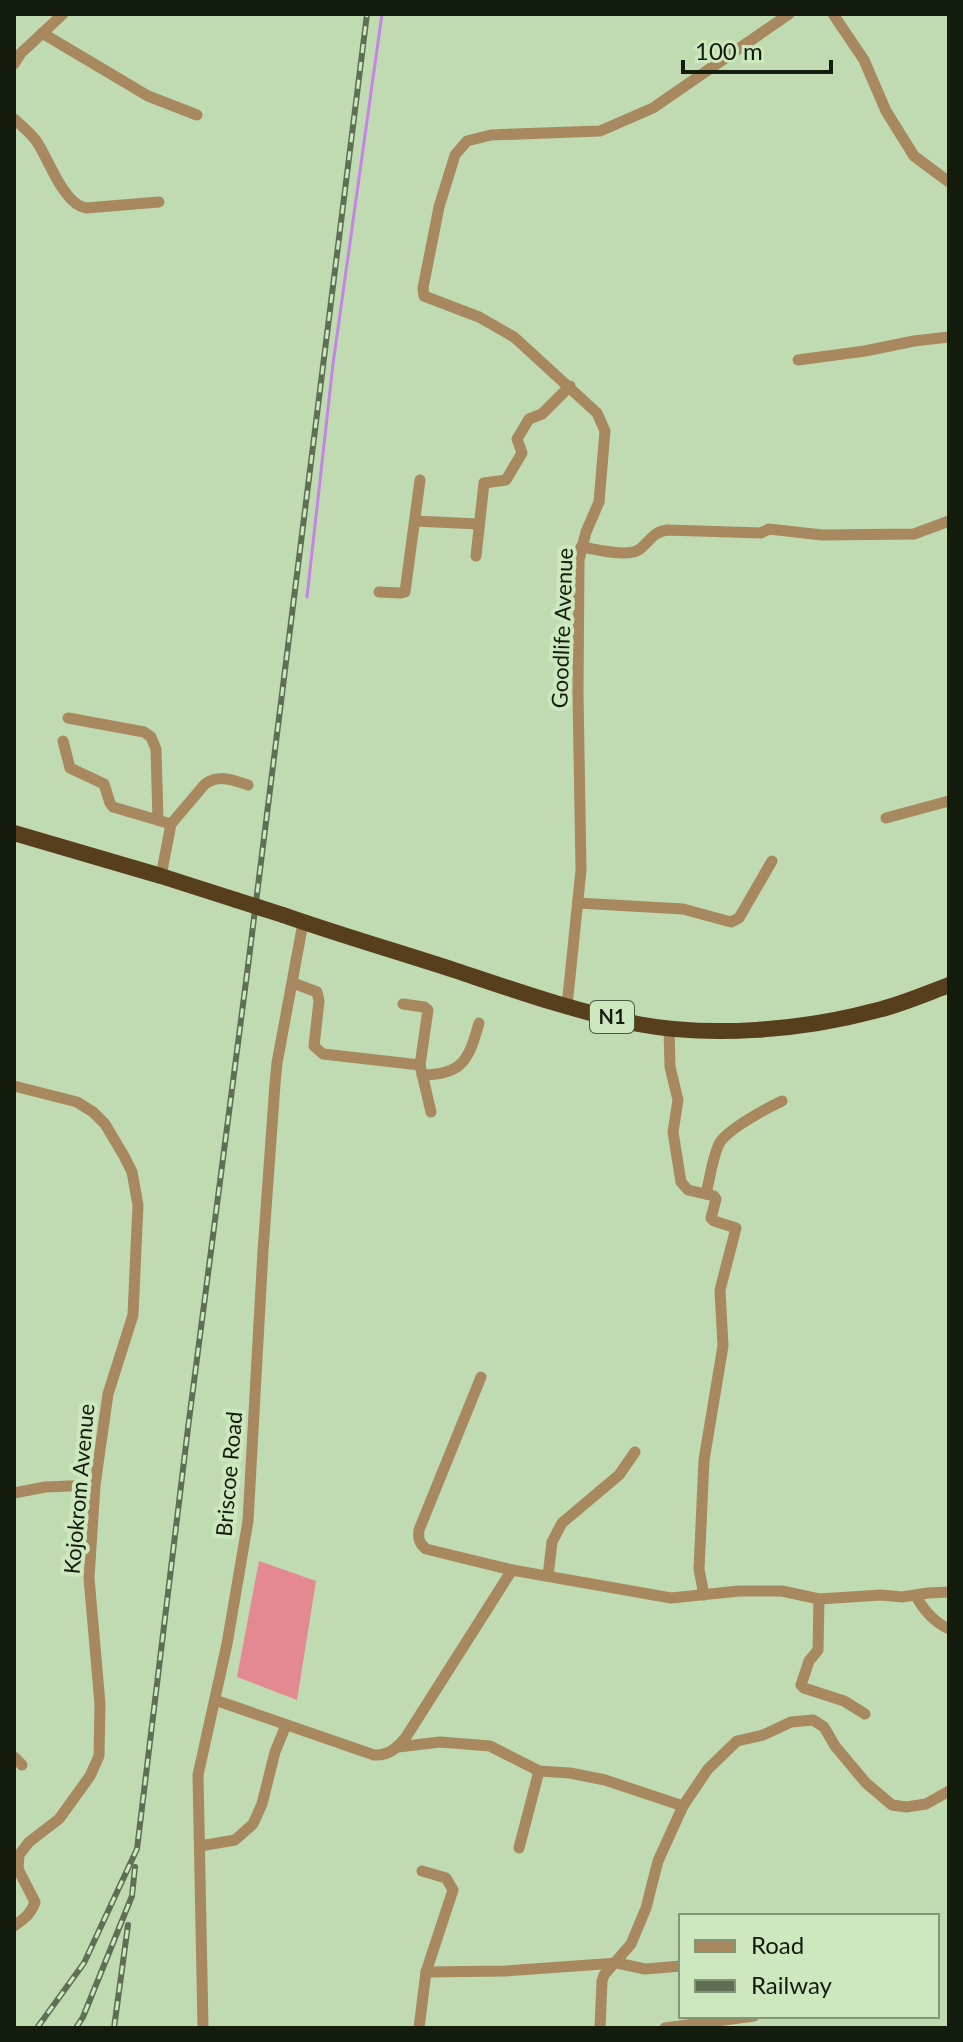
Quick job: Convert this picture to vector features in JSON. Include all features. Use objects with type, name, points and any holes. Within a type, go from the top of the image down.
[{"type":"highway","name":"N1","points":[[14,833],[161,876],[567,1006],[640,1024],[734,1030],[795,1026],[878,1011],[949,985]]},
{"type":"street","points":[[14,64],[18,50],[63,14]]},
{"type":"street","name":"Goodlife Avenue","points":[[567,1006],[581,870],[579,560],[599,502],[605,431],[597,413],[514,337],[479,317],[424,296],[439,207],[455,155],[467,141],[491,135],[600,131],[653,108],[789,14]]},
{"type":"street","points":[[833,14],[864,60],[886,111],[914,156],[949,182]]},
{"type":"street","points":[[42,33],[148,96],[197,115]]},
{"type":"street","points":[[14,119],[36,140],[78,207],[159,202]]},
{"type":"street","points":[[798,360],[949,337]]},
{"type":"street","points":[[476,556],[484,483],[506,480],[522,453],[517,439],[527,422],[542,414],[570,386]]},
{"type":"street","points":[[379,592],[405,592],[420,480]]},
{"type":"street","points":[[415,521],[478,524]]},
{"type":"street","points":[[581,547],[628,554],[639,550],[656,533],[667,530],[761,533],[769,529],[822,535],[914,534],[949,521]]},
{"type":"street","points":[[68,718],[144,732],[151,737],[156,749],[158,820]]},
{"type":"street","points":[[63,741],[70,768],[104,784],[113,807],[171,824]]},
{"type":"street","points":[[161,876],[171,824],[205,784],[211,779],[225,778],[248,785]]},
{"type":"street","points":[[886,818],[949,801]]},
{"type":"street","points":[[578,903],[683,909],[731,922],[739,918],[772,861]]},
{"type":"street","name":"Briscoe Road","points":[[203,2028],[198,1775],[227,1644],[248,1521],[269,1151],[277,1063],[303,923]]},
{"type":"street","points":[[293,983],[317,992],[319,1001],[314,1046],[318,1052],[336,1056],[445,1074],[467,1058],[479,1023]]},
{"type":"street","points":[[403,1004],[428,1010],[421,1070],[431,1112]]},
{"type":"street","points":[[669,1028],[670,1067],[678,1100],[673,1132],[681,1182],[688,1190],[714,1196],[712,1220],[736,1227],[720,1290],[723,1346],[704,1460],[699,1569],[704,1595]]},
{"type":"street","name":"Kojokrom Avenue","points":[[14,1086],[77,1102],[93,1112],[105,1124],[132,1172],[138,1205],[133,1315],[108,1394],[95,1485],[89,1578],[100,1704],[99,1756],[90,1776],[59,1819],[29,1842],[19,1855],[18,1869],[35,1902],[27,1916],[14,1926]]},
{"type":"street","points":[[706,1194],[723,1137],[765,1108],[782,1101]]},
{"type":"street","points":[[481,1377],[419,1530],[421,1545],[434,1552],[512,1570],[660,1597],[782,1591],[819,1599],[949,1592]]},
{"type":"street","points":[[548,1576],[552,1542],[562,1523],[619,1475],[635,1452]]},
{"type":"street","points":[[14,1493],[45,1487],[95,1485]]},
{"type":"street","points":[[398,1747],[512,1570]]},
{"type":"street","points":[[916,1596],[933,1619],[949,1629]]},
{"type":"street","points":[[819,1599],[818,1650],[809,1661],[801,1685],[844,1701],[865,1714]]},
{"type":"street","points":[[215,1700],[374,1755],[386,1754],[398,1747],[440,1742],[490,1746],[539,1771],[605,1780],[683,1806]]},
{"type":"street","points":[[600,2028],[604,1975],[631,1944],[646,1908],[658,1861],[683,1806],[708,1769],[737,1741],[763,1735],[784,1724],[807,1720],[818,1722],[866,1783],[892,1805],[906,1807],[926,1804],[949,1791]]},
{"type":"street","points":[[200,1846],[235,1840],[253,1824],[286,1725]]},
{"type":"street","points":[[519,1848],[539,1771]]},
{"type":"street","points":[[419,2028],[426,1972],[453,1890],[446,1878],[422,1871]]},
{"type":"street","points":[[426,1972],[505,1971],[617,1963],[651,1969],[679,1966]]},
{"type":"street","points":[[665,2028],[702,2022],[736,2024]]},
{"type":"shaded area","points":[[259,1561],[316,1581],[297,1700],[237,1677]]},
{"type":"waterway","points":[[307,597],[333,364],[382,14]]},
{"type":"railway","points":[[37,2028],[84,1963],[137,1849],[367,14]]},
{"type":"railway","points":[[76,2028],[132,1896],[135,1867]]},
{"type":"railway","points":[[114,2028],[128,1925]]}]
